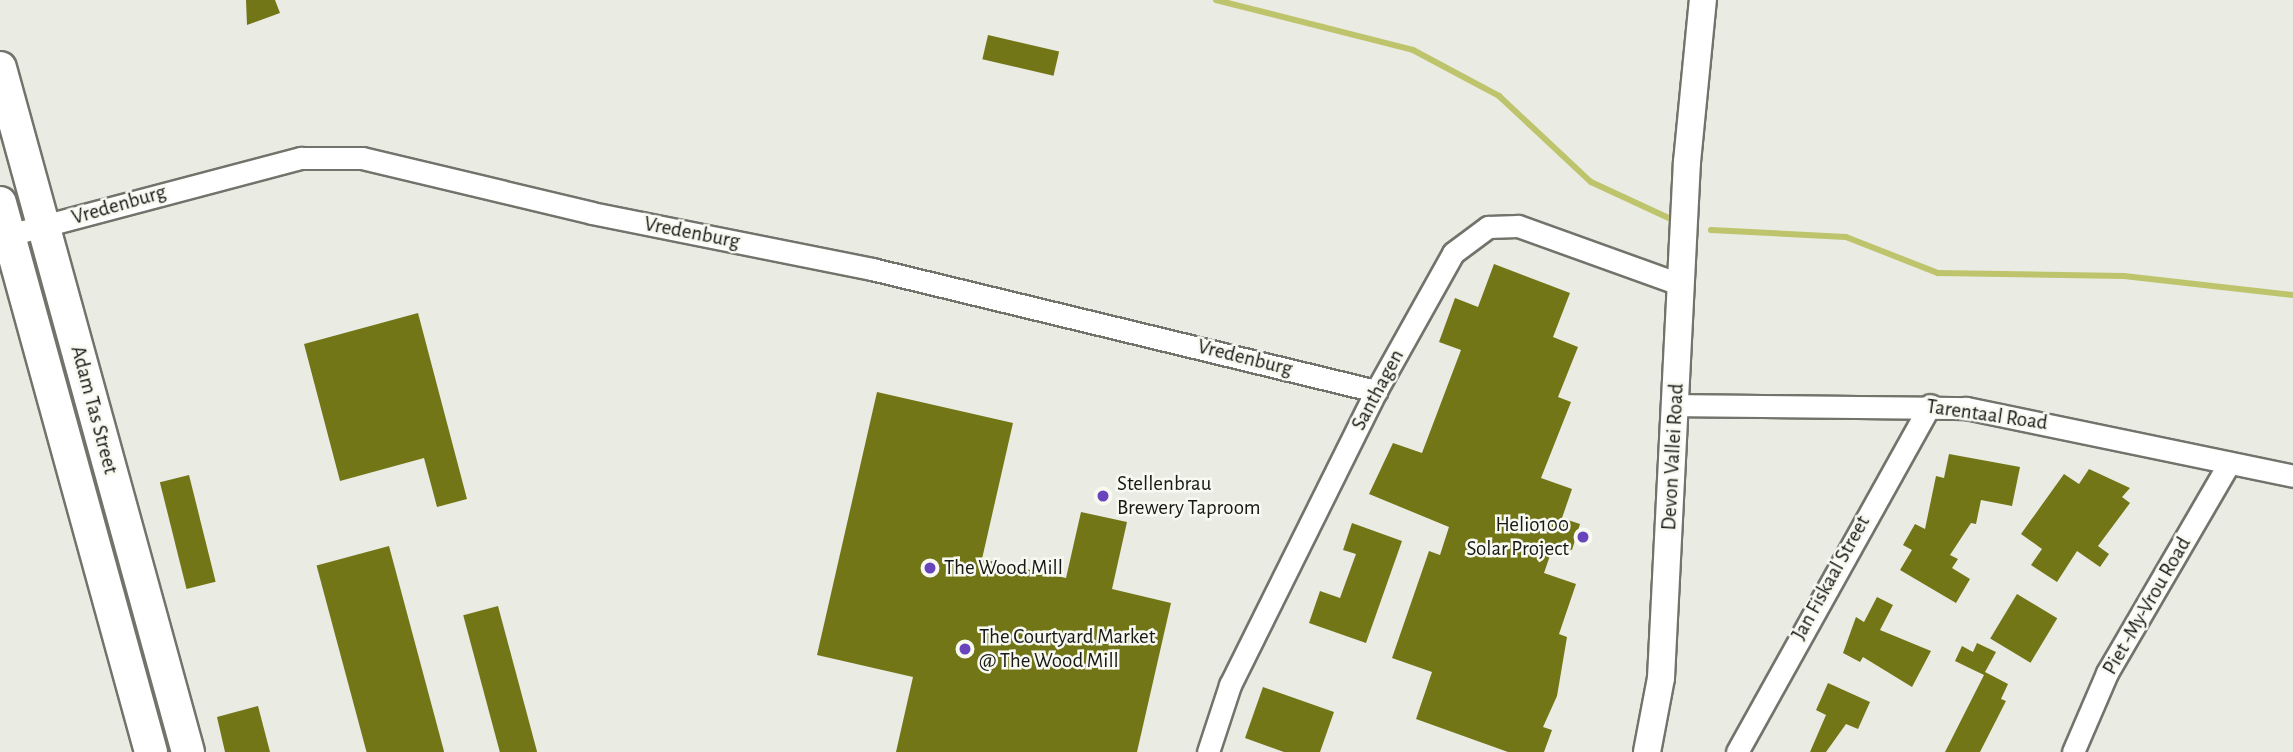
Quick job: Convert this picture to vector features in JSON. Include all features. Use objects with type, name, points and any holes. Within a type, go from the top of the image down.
[{"type":"main road","name":"Adam Tas Street","points":[[0,68],[188,752]]},
{"type":"main road","name":"Adam Tas Street","points":[[0,203],[151,752]]},
{"type":"street","name":"Devon Vallei Road","points":[[1647,752],[1661,678],[1676,405],[1679,284],[1695,59],[1703,0]]},
{"type":"street","name":"Vredenburg","points":[[9,235],[301,158],[362,158],[592,214],[899,275],[1376,391]]},
{"type":"street","name":"Santhagen","points":[[1208,752],[1230,685],[1376,391],[1447,261],[1488,227],[1518,226],[1679,284]]},
{"type":"street","name":"Tarentaal Road","points":[[1676,405],[1930,405],[2032,419],[2293,476]]},
{"type":"street","name":"Jan Fiskaal Street","points":[[1737,752],[1930,405]]},
{"type":"street","name":"Piet -My-Vrou Road","points":[[2073,752],[2113,663],[2228,463]]},
{"type":"building","points":[[246,0],[275,0],[280,13],[247,25]]},
{"type":"building","points":[[988,35],[1059,51],[1054,76],[982,59]]},
{"type":"building","points":[[1494,264],[1570,293],[1553,337],[1578,347],[1558,397],[1571,402],[1541,478],[1572,489],[1562,518],[1580,524],[1572,550],[1554,544],[1544,573],[1576,584],[1559,634],[1567,637],[1557,696],[1543,727],[1552,730],[1544,752],[1508,752],[1416,719],[1432,672],[1392,658],[1429,551],[1440,555],[1449,527],[1369,494],[1393,443],[1422,453],[1461,350],[1439,342],[1455,298],[1478,307]]},
{"type":"building","points":[[418,313],[467,499],[437,507],[424,458],[340,481],[304,344]]},
{"type":"building","name":"The Wood Mill","points":[[877,392],[1013,423],[982,559],[1066,578],[1081,512],[1127,522],[1112,589],[1171,603],[1137,752],[896,752],[913,677],[817,655]]},
{"type":"building","points":[[1949,454],[2020,467],[2012,506],[1981,500],[1976,524],[1971,523],[1950,555],[1958,559],[1952,568],[1970,579],[1956,603],[1900,570],[1912,550],[1903,545],[1915,524],[1925,529],[1936,476],[1944,478]]},
{"type":"building","points":[[2089,469],[2130,488],[2122,497],[2130,503],[2098,546],[2109,554],[2100,567],[2077,551],[2057,582],[2031,565],[2042,549],[2021,534],[2064,474],[2079,484]]},
{"type":"building","points":[[189,475],[216,582],[187,589],[160,482]]},
{"type":"building","points":[[1352,523],[1402,541],[1366,643],[1309,623],[1320,591],[1340,598],[1356,554],[1343,550]]},
{"type":"building","points":[[389,546],[444,752],[367,752],[317,565]]},
{"type":"building","points":[[2017,594],[2057,618],[2031,663],[1990,639]]},
{"type":"building","points":[[1877,597],[1893,605],[1880,630],[1931,651],[1912,687],[1863,657],[1860,662],[1843,653],[1856,617],[1864,622]]},
{"type":"building","points":[[498,606],[537,752],[500,752],[463,615]]},
{"type":"building","points":[[1977,643],[1996,652],[1985,672],[2008,684],[2001,699],[2006,701],[1980,752],[1945,752],[1984,675],[1955,661],[1962,646],[1973,652]]},
{"type":"building","points":[[1828,683],[1870,702],[1858,729],[1846,724],[1826,752],[1810,752],[1826,715],[1816,710]]},
{"type":"building","points":[[1263,687],[1334,712],[1320,752],[1284,752],[1245,738]]},
{"type":"building","points":[[258,706],[270,752],[225,752],[217,717]]},
{"type":"waterway","points":[[1216,0],[1413,50],[1499,96],[1591,182],[1671,219]]},
{"type":"waterway","points":[[1711,230],[1846,237],[1938,273],[2124,276],[2293,295]]},
{"type":"place","name":"Stellenbrau Brewery Taproom","points":[[1103,496]]},
{"type":"place","name":"Helio100 Solar Project","points":[[1583,537]]},
{"type":"place","name":"The Wood Mill","points":[[930,568]]},
{"type":"place","name":"The Courtyard Market @ The Wood Mill","points":[[965,649]]}]
